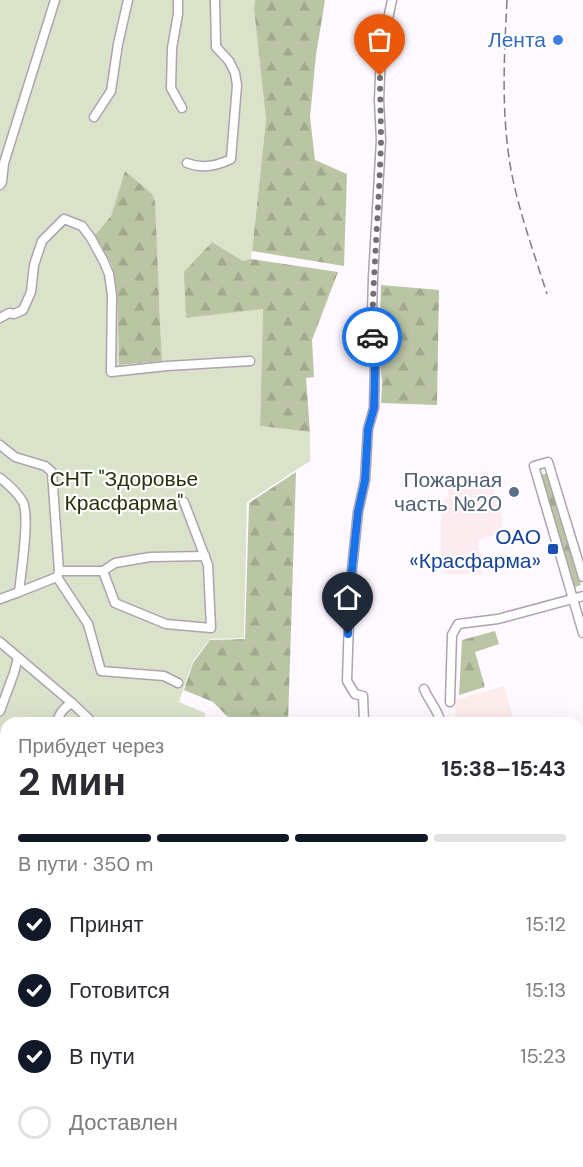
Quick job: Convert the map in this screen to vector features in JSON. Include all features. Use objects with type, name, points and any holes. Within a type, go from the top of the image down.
[{"type":"street","points":[[0,185],[2,160],[55,0]]},
{"type":"street","points":[[94,117],[111,91],[128,0]]},
{"type":"street","points":[[178,0],[172,48],[171,88],[182,108]]},
{"type":"street","points":[[187,163],[194,166],[219,166],[231,159],[237,85],[235,73],[229,61],[216,47],[215,0]]},
{"type":"street","points":[[364,717],[363,696],[355,694],[347,681],[350,588],[358,512],[365,480],[368,429],[374,408],[375,365],[371,347],[381,140],[381,53],[392,0]]},
{"type":"street","points":[[0,318],[23,310],[31,292],[34,265],[42,241],[64,219],[82,226],[91,238],[109,274],[112,295],[111,372],[250,361]]},
{"type":"street","points":[[0,445],[15,457],[45,466],[52,472],[58,574],[88,624],[101,671],[164,676],[178,683]]},
{"type":"street","points":[[583,577],[548,462],[534,466],[583,633]]},
{"type":"street","points":[[0,478],[12,487],[24,504],[26,536],[19,592]]},
{"type":"street","points":[[103,571],[115,603],[166,624],[211,628],[208,565],[184,502]]},
{"type":"street","points":[[0,599],[58,574],[103,571],[115,563],[150,557],[204,556]]},
{"type":"street","points":[[450,702],[452,634],[458,624],[498,619],[583,596]]},
{"type":"street","points":[[0,642],[87,717]]},
{"type":"street","points":[[0,711],[15,673],[18,658]]},
{"type":"street","points":[[424,689],[440,717]]},
{"type":"street","points":[[58,717],[64,707],[72,703]]},
{"type":"street","points":[[3,1167],[25,1167]]},
{"type":"shaded area","points":[[485,471],[488,473],[493,488],[504,532],[478,540],[482,574],[445,574],[445,564],[441,564],[441,501],[449,498],[446,482]]},
{"type":"shaded area","points":[[504,686],[513,717],[455,717],[456,700]]},
{"type":"green space","name":"СНТ \"Здоровье Красфарма\"","points":[[0,0],[255,0],[254,9],[266,120],[251,259],[243,261],[212,242],[187,318],[263,308],[260,426],[310,432],[310,461],[247,502],[244,638],[210,639],[193,661],[179,702],[205,713],[205,717],[0,717]],"holes":[[[125,171],[159,300],[162,361],[119,365],[117,293],[112,265],[95,235],[111,216]]]},
{"type":"green space","points":[[255,0],[325,0],[316,55],[310,117],[315,160],[347,174],[344,266],[252,251],[266,120],[254,9]]},
{"type":"green space","points":[[125,171],[152,194],[155,201],[162,361],[119,365],[117,293],[112,265],[95,235],[111,216]]},
{"type":"green space","points":[[212,242],[243,261],[251,259],[338,272],[312,340],[314,377],[306,378],[310,432],[260,426],[263,309],[186,318],[184,272]]},
{"type":"green space","points":[[381,285],[439,290],[437,405],[381,403],[382,382],[379,351]]},
{"type":"green space","points":[[296,472],[288,717],[228,717],[213,702],[184,690],[193,663],[210,640],[245,639],[249,503]]},
{"type":"green space","points":[[547,473],[581,585],[575,587],[541,475]]},
{"type":"green space","points":[[495,631],[499,644],[475,652],[485,687],[459,695],[462,640]]},
{"type":"railway","points":[[507,0],[504,85],[508,149],[518,201],[547,294]]},
{"type":"way so far","points":[[372,337],[381,140],[380,76]]},
{"type":"place","name":"Лента","points":[[558,40]]},
{"type":"place","name":"Пожарная часть №20","points":[[514,492]]},
{"type":"place","name":"ОАО «Красфарма»","points":[[553,549]]},
{"type":"route","points":[[348,634],[358,512],[365,480],[368,429],[374,408],[375,365],[371,347],[372,337]]}]
